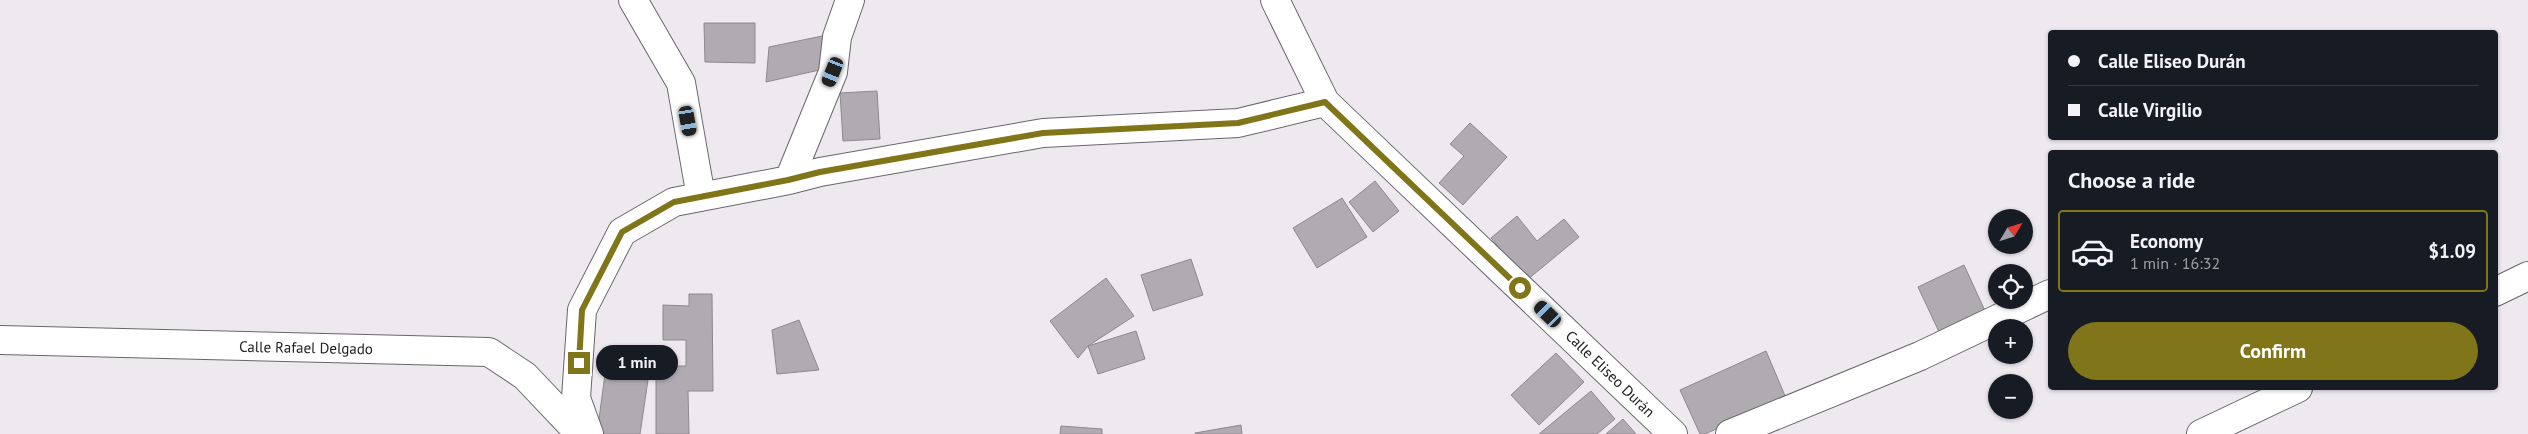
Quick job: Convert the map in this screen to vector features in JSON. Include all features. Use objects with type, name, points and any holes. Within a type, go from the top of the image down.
[{"type":"street","points":[[633,0],[681,84],[701,197]]},
{"type":"street","points":[[788,180],[833,72],[837,37],[850,0]]},
{"type":"street","name":"Calle Eliseo Durán","points":[[1275,0],[1325,102],[1673,434]]},
{"type":"street","points":[[589,434],[576,398],[582,310],[622,232],[674,202],[820,172],[1043,133],[1238,123],[1325,102]]},
{"type":"street","points":[[2498,291],[2528,276]]},
{"type":"street","points":[[1730,434],[1920,356],[2048,295]]},
{"type":"street","name":"Calle Rafael Delgado","points":[[0,340],[489,352],[525,376],[580,434]]},
{"type":"street","points":[[2202,434],[2294,390]]},
{"type":"building","points":[[704,23],[755,23],[755,63],[705,62]]},
{"type":"building","points":[[827,35],[824,69],[766,82],[769,47]]},
{"type":"building","points":[[877,91],[880,139],[843,141],[840,93]]},
{"type":"building","points":[[1470,123],[1507,157],[1463,205],[1439,183],[1464,156],[1450,144]]},
{"type":"building","points":[[1375,181],[1399,211],[1373,232],[1349,202]]},
{"type":"building","points":[[1342,198],[1367,237],[1317,268],[1293,228]]},
{"type":"building","points":[[1517,216],[1537,241],[1564,219],[1579,237],[1527,280],[1491,238]]},
{"type":"building","points":[[1191,259],[1203,295],[1153,311],[1141,275]]},
{"type":"building","points":[[1964,265],[1986,313],[1940,334],[1918,287]]},
{"type":"building","points":[[1106,278],[1134,316],[1088,346],[1078,358],[1050,321]]},
{"type":"building","points":[[689,294],[712,294],[713,391],[688,391],[689,434],[656,434],[656,366],[686,366],[686,340],[663,340],[663,305],[689,306]]},
{"type":"building","points":[[799,320],[819,370],[777,374],[772,330]]},
{"type":"building","points":[[1136,331],[1145,359],[1098,374],[1088,346]]},
{"type":"building","points":[[1766,351],[1786,398],[1705,434],[1700,434],[1680,390]]},
{"type":"building","points":[[1556,353],[1584,382],[1539,425],[1511,395]]},
{"type":"building","points":[[605,374],[648,380],[640,434],[597,434]]},
{"type":"building","points":[[1591,391],[1615,419],[1597,434],[1539,434]]},
{"type":"building","points":[[1623,419],[1636,434],[1606,434]]},
{"type":"building","points":[[1241,425],[1242,434],[1195,434],[1195,433]]},
{"type":"building","points":[[1061,426],[1102,429],[1102,434],[1060,434]]},
{"type":"route","points":[[579,363],[582,310],[622,232],[674,202],[820,172],[1043,133],[1238,123],[1325,102],[1520,288]]}]
